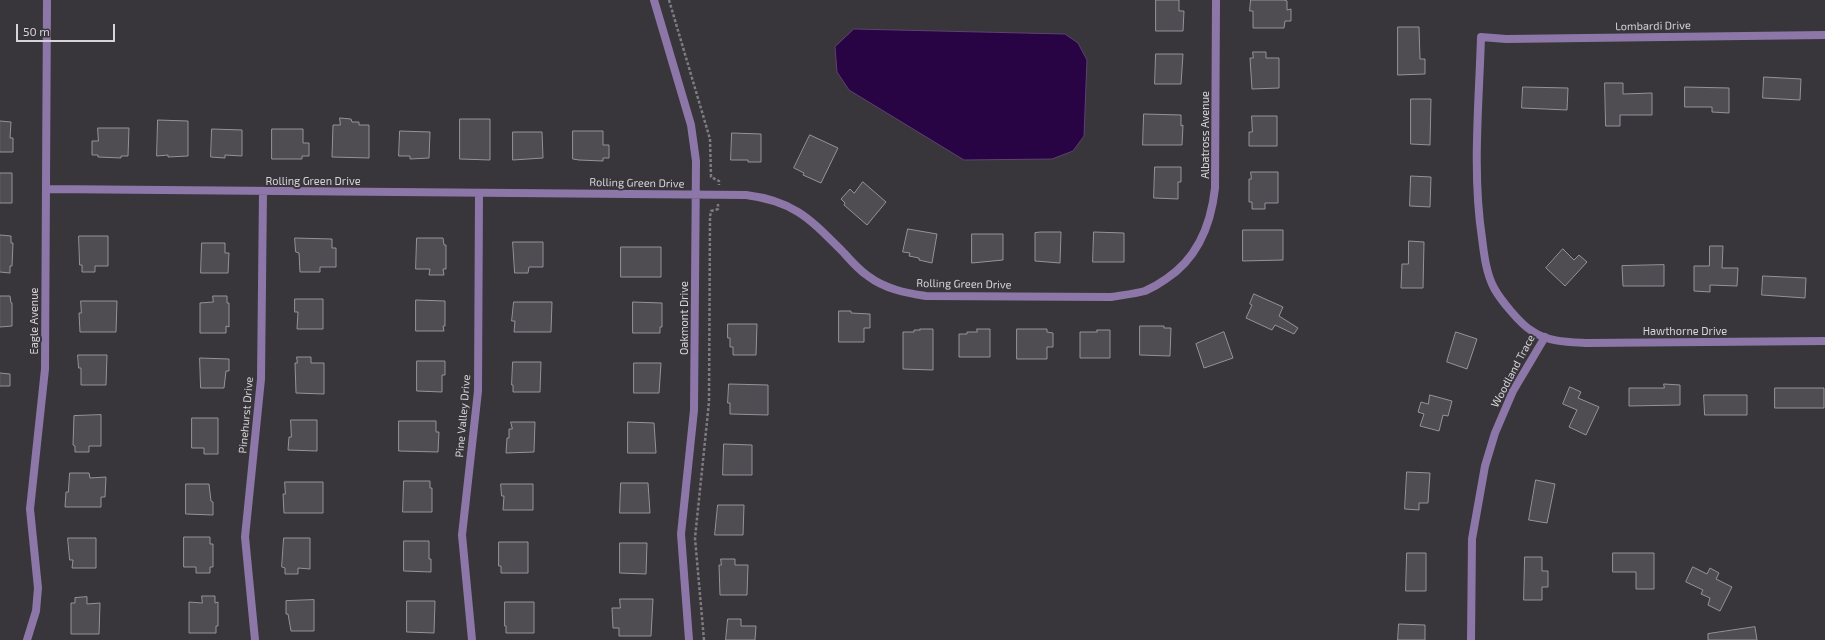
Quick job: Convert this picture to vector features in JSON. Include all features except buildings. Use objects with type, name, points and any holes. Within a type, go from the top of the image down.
[{"type":"street","name":"Eagle Avenue","points":[[27,640],[36,611],[38,588],[30,509],[45,369],[47,0]]},
{"type":"street","name":"Oakmont Drive","points":[[654,0],[691,125],[696,161],[694,410],[681,534],[690,640]]},
{"type":"street","name":"Albatross Avenue","points":[[1186,263],[1203,238],[1213,206],[1215,188],[1216,0]]},
{"type":"street","name":"Lombardi Drive","points":[[1481,37],[1506,39],[1825,35]]},
{"type":"street","name":"Woodland Trace","points":[[1471,640],[1472,539],[1485,466],[1495,433],[1513,391],[1545,337],[1533,332],[1522,324],[1494,288],[1485,257],[1478,210],[1477,166],[1481,37]]},
{"type":"street","name":"Rolling Green Drive","points":[[46,189],[746,195],[766,198],[784,204],[802,213],[868,277],[888,287],[906,293],[926,296],[1112,297],[1146,291],[1173,275],[1186,263]]},
{"type":"street","name":"Pinehurst Drive","points":[[255,640],[245,537],[261,379],[263,191]]},
{"type":"street","name":"Pine Valley Drive","points":[[472,640],[462,535],[478,391],[480,193]]},
{"type":"street","name":"Hawthorne Drive","points":[[1545,337],[1559,341],[1587,343],[1825,341]]},
{"type":"path","points":[[669,0],[710,140],[711,177],[719,181],[718,186]]},
{"type":"path","points":[[704,640],[695,538],[708,413],[710,217],[711,211],[718,209],[718,203]]},
{"type":"shaded area","points":[[854,29],[1065,34],[1078,43],[1087,60],[1084,136],[1073,151],[1052,159],[964,160],[849,90],[837,72],[835,47]]}]
